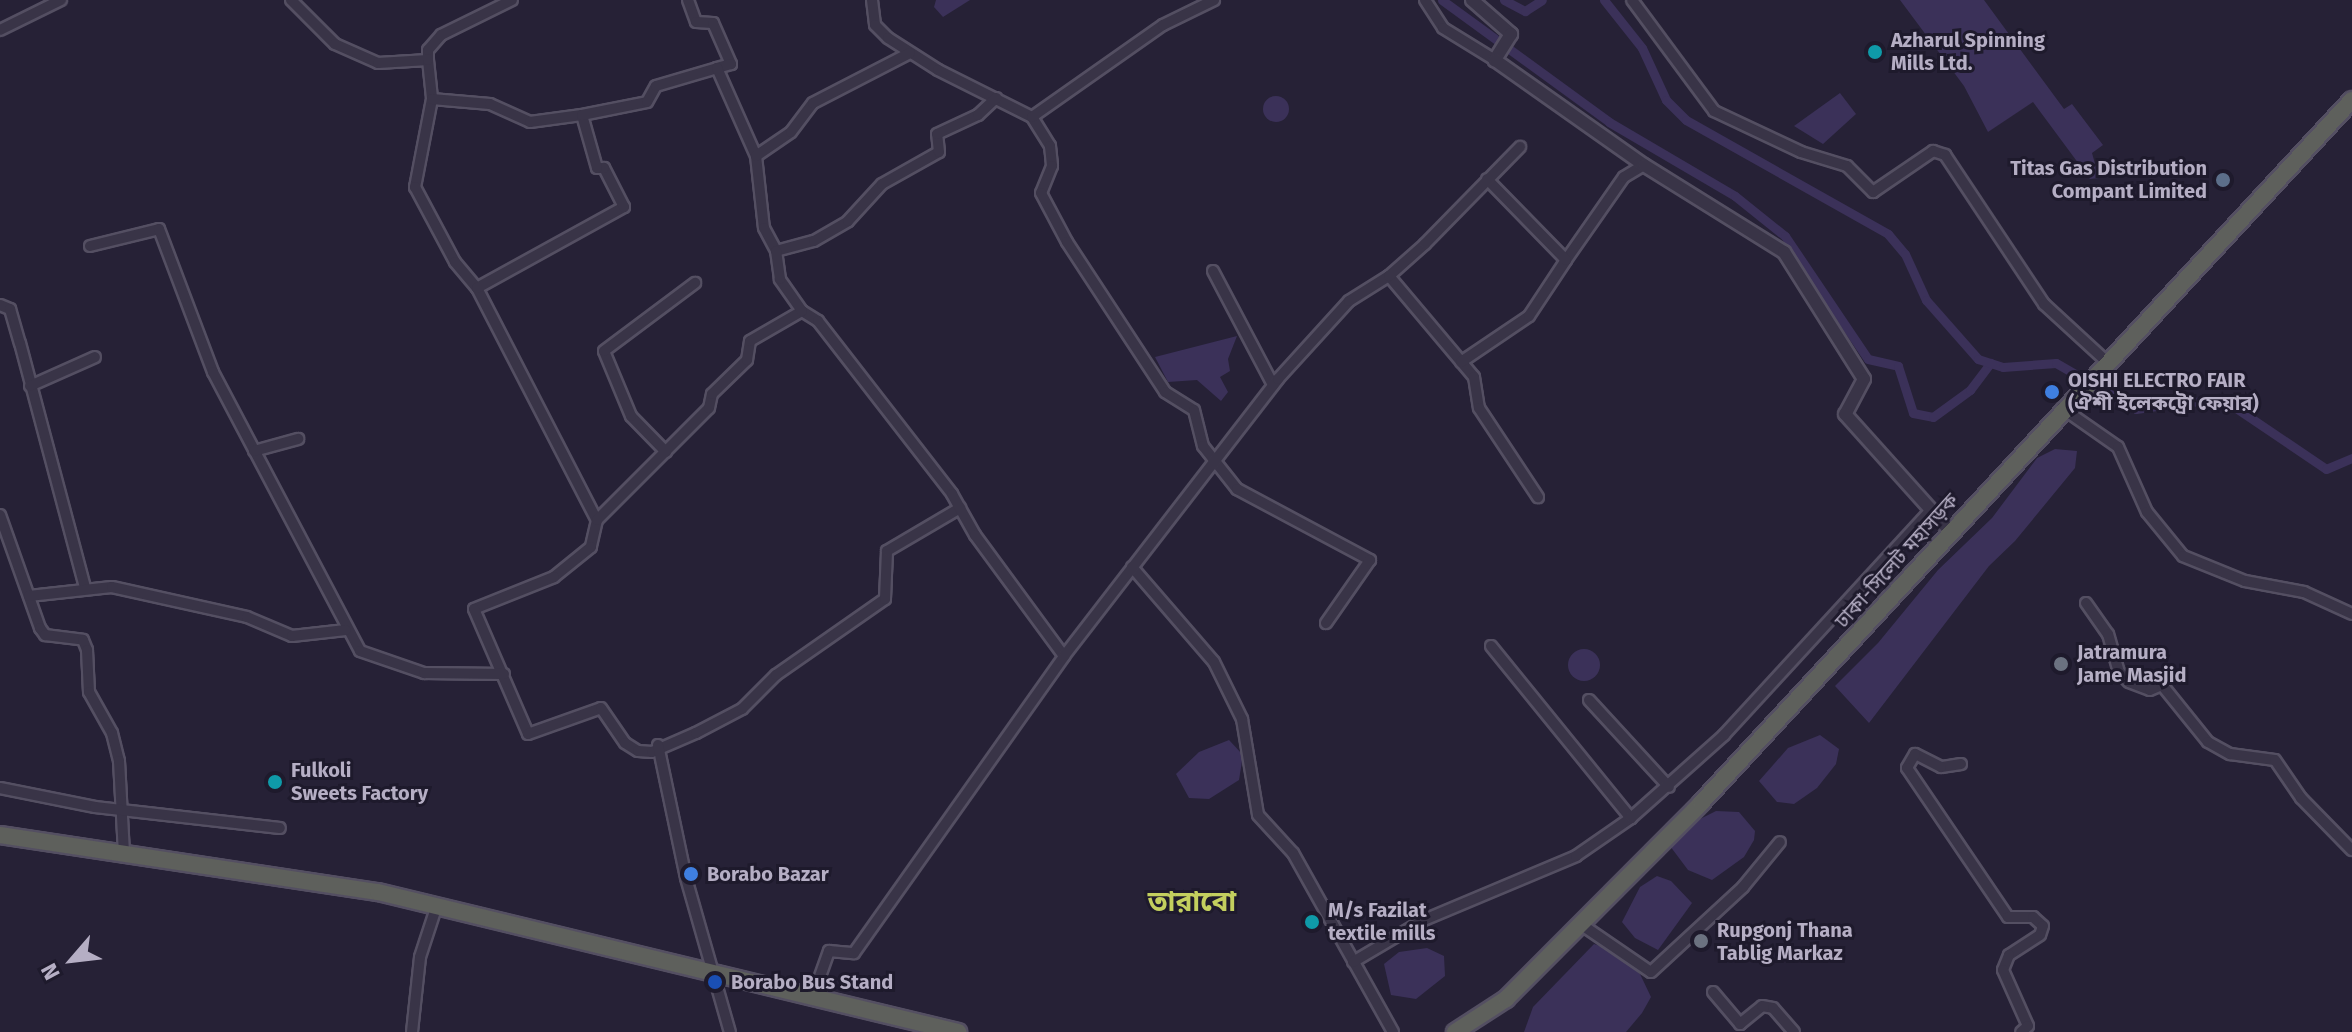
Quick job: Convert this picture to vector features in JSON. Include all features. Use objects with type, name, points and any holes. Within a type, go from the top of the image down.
[{"type":"highway","name":"ঢাকা-সিলেট মহাসড়ক","points":[[1455,1032],[1506,999],[1582,925],[2352,100]]},
{"type":"highway","points":[[0,835],[124,852],[437,905],[958,1032]]},
{"type":"street","points":[[0,30],[61,0]]},
{"type":"street","points":[[291,0],[305,20],[349,50],[378,63],[428,60]]},
{"type":"street","points":[[512,0],[441,35],[428,50],[432,99],[415,187],[455,262],[477,288],[597,520]]},
{"type":"street","points":[[432,99],[490,104],[530,122],[647,102],[656,86],[731,64],[713,23],[696,22],[688,0]]},
{"type":"street","points":[[872,0],[875,25],[910,53],[1032,117],[1050,146],[1052,166],[1041,193],[1165,392],[1194,410],[1203,446],[1216,463],[1251,501],[1370,560],[1326,623]]},
{"type":"street","points":[[1032,117],[1163,25],[1213,0]]},
{"type":"street","points":[[1425,0],[1443,28],[1495,60],[1644,165],[1784,252],[1864,379],[1845,414],[1951,532]]},
{"type":"street","points":[[1472,0],[1511,34],[1495,60]]},
{"type":"street","points":[[1632,0],[1714,111],[1801,152],[1847,166],[1873,192],[1933,151],[1945,155],[2044,304],[2104,364]]},
{"type":"street","points":[[756,156],[791,132],[813,103],[910,53]]},
{"type":"street","points":[[717,68],[756,156],[764,228],[776,251],[780,279],[802,311],[818,321],[960,508],[1064,656]]},
{"type":"street","points":[[776,251],[814,241],[848,221],[882,184],[939,152],[937,134],[978,115],[996,98]]},
{"type":"street","points":[[477,288],[624,207],[604,168],[597,168],[582,115]]},
{"type":"street","points":[[813,996],[829,951],[854,953],[1064,656],[1216,463],[1273,385],[1349,301],[1389,276],[1520,147]]},
{"type":"street","points":[[1461,362],[1529,316],[1624,177],[1644,165]]},
{"type":"street","points":[[1487,179],[1566,260]]},
{"type":"street","points":[[90,246],[156,226],[213,372],[346,630],[360,651],[424,673],[504,674]]},
{"type":"street","points":[[1213,271],[1273,385]]},
{"type":"street","points":[[1389,276],[1474,377],[1479,408],[1538,497]]},
{"type":"street","points":[[666,452],[631,416],[604,351],[695,283]]},
{"type":"street","points":[[0,305],[10,309],[85,587]]},
{"type":"street","points":[[802,311],[750,341],[747,360],[666,452],[597,520],[591,547],[554,577],[474,609],[528,734],[601,708],[625,743],[638,751],[652,752],[658,745],[696,733],[742,709],[776,675],[885,599],[887,551],[960,508]]},
{"type":"street","points":[[30,386],[95,357]]},
{"type":"street","points":[[2062,408],[2118,447],[2147,512],[2183,556],[2245,581],[2304,592],[2352,614]]},
{"type":"street","points":[[254,451],[298,439]]},
{"type":"street","points":[[1353,962],[1424,920],[1576,856],[1631,818],[1669,787],[1931,510]]},
{"type":"street","points":[[0,515],[45,635],[83,640],[89,692],[112,733],[119,761],[124,852]]},
{"type":"street","points":[[1132,567],[1214,662],[1242,719],[1258,815],[1293,853],[1393,1032]]},
{"type":"street","points":[[29,596],[85,587],[112,587],[247,617],[292,636],[346,630]]},
{"type":"street","points":[[2086,603],[2108,634],[2119,672],[2129,682],[2150,690],[2162,685],[2208,742],[2230,754],[2275,760],[2301,798],[2352,850]]},
{"type":"street","points":[[1491,646],[1631,818]]},
{"type":"street","points":[[1589,700],[1669,787]]},
{"type":"street","points":[[658,745],[686,878],[730,1032]]},
{"type":"street","points":[[1961,764],[1941,767],[1915,754],[1907,768],[2008,917],[2033,917],[2043,926],[2040,935],[2009,955],[2003,970],[2027,1030]]},
{"type":"street","points":[[0,788],[122,810],[280,828]]},
{"type":"street","points":[[1582,925],[1651,972],[1743,887],[1780,842]]},
{"type":"street","points":[[412,1032],[420,957],[437,905]]},
{"type":"street","points":[[1713,992],[1740,1024],[1762,1006],[1773,1008],[1794,1032]]},
{"type":"shaded area","points":[[936,0],[970,0],[943,17],[934,7]]},
{"type":"shaded area","points":[[1900,0],[1984,0],[2064,109],[2072,104],[2103,145],[2092,153],[2099,178],[2090,179],[2033,102],[1988,132],[1964,86]]},
{"type":"shaded area","points":[[1840,93],[1856,114],[1823,144],[1794,126]]},
{"type":"shaded area","points":[[1276,96],[1285,100],[1289,109],[1285,118],[1276,122],[1267,118],[1263,109],[1267,100]]},
{"type":"shaded area","points":[[1237,336],[1228,359],[1230,371],[1220,377],[1228,392],[1221,401],[1197,380],[1168,382],[1155,357]]},
{"type":"shaded area","points":[[2055,449],[2077,451],[2075,468],[2015,541],[1989,566],[1869,723],[1835,686],[1878,643],[1938,570],[1992,518],[2037,458]]},
{"type":"shaded area","points":[[1584,649],[1595,654],[1600,665],[1595,676],[1584,681],[1573,676],[1568,665],[1573,654]]},
{"type":"shaded area","points":[[1820,735],[1839,749],[1836,764],[1817,788],[1794,804],[1777,802],[1759,781],[1788,748]]},
{"type":"shaded area","points":[[1229,740],[1243,755],[1239,780],[1209,799],[1189,798],[1176,774],[1199,752]]},
{"type":"shaded area","points":[[1716,811],[1739,812],[1755,831],[1754,840],[1744,857],[1712,880],[1688,870],[1670,846],[1690,824]]},
{"type":"shaded area","points":[[1657,876],[1671,881],[1692,903],[1658,950],[1635,938],[1622,922],[1640,887]]},
{"type":"shaded area","points":[[1594,944],[1616,951],[1640,974],[1651,997],[1642,1013],[1626,1032],[1524,1032],[1533,1007]]},
{"type":"shaded area","points":[[1427,948],[1444,956],[1445,976],[1416,999],[1391,995],[1384,964],[1399,952]]},
{"type":"waterway","points":[[1442,0],[1609,122],[1735,196],[1785,236],[1868,359],[1898,366],[1913,413],[1933,417],[1970,390],[1990,363]]},
{"type":"waterway","points":[[1504,0],[1525,11],[1542,0]]},
{"type":"waterway","points":[[1604,0],[1642,48],[1666,100],[1686,120],[1888,234],[1905,254],[1926,300],[1978,359],[2003,367],[2056,363],[2136,409],[2190,401],[2233,406],[2326,469],[2352,458]]},
{"type":"place","name":"Azharul Spinning Mills Ltd.","points":[[1875,52]]},
{"type":"place","name":"Titas Gas Distribution Compant Limited","points":[[2223,180]]},
{"type":"place","name":"OISHI ELECTRO FAIR (ঐশী ইলেকট্রো ফেয়ার)","points":[[2052,392]]},
{"type":"place","name":"Jatramura Jame Masjid","points":[[2061,664]]},
{"type":"place","name":"Fulkoli Sweets Factory","points":[[275,782]]},
{"type":"place","name":"Borabo Bazar","points":[[691,874]]},
{"type":"place","name":"M/s Fazilat textile mills","points":[[1312,922]]},
{"type":"place","name":"Rupgonj Thana Tablig Markaz","points":[[1701,941]]},
{"type":"place","name":"Borabo Bus Stand","points":[[715,982]]},
{"type":"district","name":"তারাবো","points":[[1192,902]]}]
